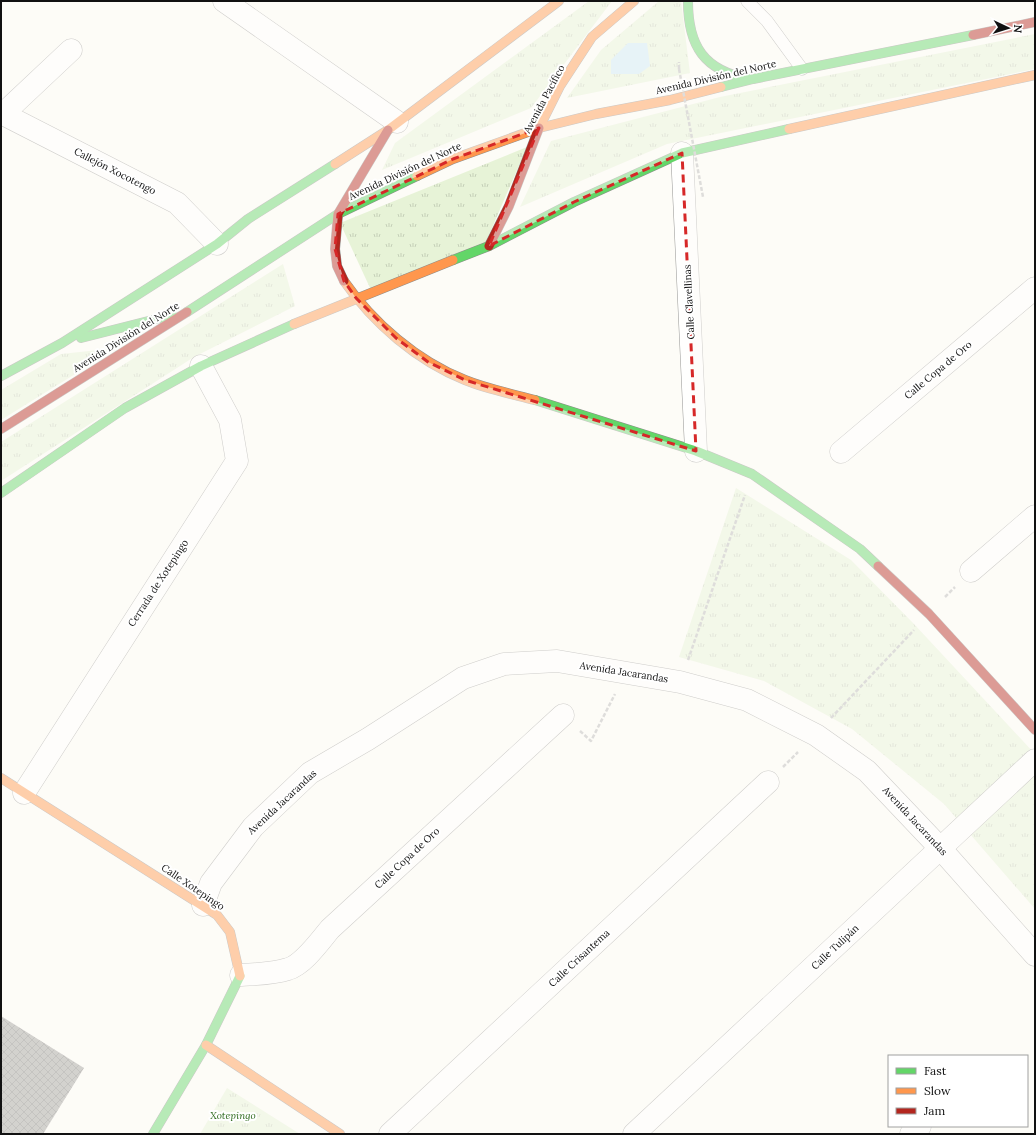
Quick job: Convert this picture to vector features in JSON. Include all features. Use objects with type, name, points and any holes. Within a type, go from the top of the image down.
[{"type":"main road","points":[[1,376],[62,343],[217,244],[248,219],[393,126],[559,1]]},
{"type":"main road","name":"Avenida Pacífico","points":[[489,246],[508,206],[539,128],[560,86],[592,37],[634,1]]},
{"type":"main road","points":[[688,1],[688,28],[701,54],[711,64],[724,72],[738,78],[753,79]]},
{"type":"main road","name":"Avenida División del Norte","points":[[1,429],[190,310],[338,214],[454,159],[539,128],[596,114],[670,100],[753,79],[1035,22]]},
{"type":"main road","points":[[1,493],[125,408],[201,366],[309,317],[489,246],[574,202],[682,153],[1035,75]]},
{"type":"main road","points":[[393,126],[338,214],[335,249],[337,266],[344,281],[356,298],[396,338],[428,362],[465,380],[537,400],[696,451],[752,474],[860,549],[929,614],[1035,730]]},
{"type":"main road","points":[[62,343],[190,310]]},
{"type":"main road","name":"Calle Xotepingo","points":[[1,778],[217,915],[230,932],[241,975]]},
{"type":"main road","points":[[153,1134],[206,1044],[241,975]]},
{"type":"main road","points":[[206,1044],[340,1134]]},
{"type":"street","points":[[224,1],[393,126]]},
{"type":"street","points":[[2,113],[71,50]]},
{"type":"street","name":"Callejón Xocotengo","points":[[2,113],[177,203],[217,244]]},
{"type":"street","name":"Calle Clavellinas","points":[[682,153],[696,451]]},
{"type":"street","name":"Calle Copa de Oro","points":[[841,452],[1035,288]]},
{"type":"street","name":"Cerrada de Xotepingo","points":[[24,793],[237,461],[230,420],[201,366]]},
{"type":"street","points":[[971,570],[1035,516]]},
{"type":"street","name":"Avenida Jacarandas","points":[[203,905],[211,883],[253,827],[310,773],[463,678],[504,664],[557,661],[680,682],[746,700],[816,735],[867,771],[940,848],[1035,955]]},
{"type":"street","name":"Calle Copa de Oro","points":[[241,975],[268,973],[289,969],[308,955],[330,929],[563,715]]},
{"type":"street","name":"Calle Tulipán","points":[[634,1134],[1035,760]]},
{"type":"street","name":"Calle Crisantema","points":[[390,1134],[768,782]]},
{"type":"street","points":[[911,1134],[919,1127]]},
{"type":"lane","points":[[747,1],[767,21],[802,69]]},
{"type":"path","points":[[679,69],[703,197]]},
{"type":"path","points":[[680,682],[752,474]]},
{"type":"path","points":[[768,782],[816,735],[971,570]]},
{"type":"path","points":[[563,715],[591,742],[626,672]]},
{"type":"highlighted area","points":[[539,128],[489,246],[574,202],[682,153],[696,451],[465,380],[428,362],[396,338],[356,298],[344,281],[335,249],[338,214],[453,159]]},
{"type":"green space","points":[[589,1],[612,1],[531,108],[382,170],[395,143]]},
{"type":"green space","points":[[659,1],[681,1],[690,73],[567,98],[601,50]]},
{"type":"green space","points":[[1035,34],[1035,69],[667,144],[520,207],[551,141],[720,97]]},
{"type":"green space","points":[[527,147],[485,244],[371,290],[340,223]]},
{"type":"green space","points":[[283,264],[295,306],[194,357],[1,481],[1,442]]},
{"type":"green space","points":[[117,348],[1,420],[1,390],[61,354]]},
{"type":"green space","points":[[736,488],[851,560],[914,624],[1035,754],[1035,909],[944,804],[852,729],[764,681],[679,657]]},
{"type":"green space","name":"Xotepingo","points":[[227,1088],[300,1134],[200,1134]]},
{"type":"water","points":[[628,43],[647,43],[650,66],[639,74],[611,74],[611,60]]},
{"type":"building","points":[[1,1016],[84,1068],[43,1134],[1,1134]]},
{"type":"traffic: fast","points":[[688,1],[691,31],[695,43],[702,54],[710,63],[721,70],[750,79]]},
{"type":"traffic: fast","points":[[721,87],[753,79],[973,35]]},
{"type":"traffic: fast","points":[[453,260],[489,246],[574,202],[682,153],[789,129]]},
{"type":"traffic: fast","points":[[1,376],[62,343],[217,244],[248,219],[335,164]]},
{"type":"traffic: fast","points":[[187,312],[338,214],[417,176]]},
{"type":"traffic: fast","points":[[81,338],[172,315]]},
{"type":"traffic: fast","points":[[1,493],[125,408],[201,366],[294,324]]},
{"type":"traffic: fast","points":[[535,400],[696,451],[752,474],[860,549],[878,566]]},
{"type":"traffic: fast","points":[[153,1134],[206,1045],[240,976]]},
{"type":"traffic: slow","points":[[335,164],[388,130],[559,1]]},
{"type":"traffic: slow","points":[[539,128],[560,86],[592,37],[634,1]]},
{"type":"traffic: slow","points":[[789,129],[1035,75]]},
{"type":"traffic: slow","points":[[417,176],[453,159],[539,128],[596,114],[670,100],[721,87]]},
{"type":"traffic: slow","points":[[294,324],[453,260]]},
{"type":"traffic: slow","points":[[344,281],[368,312],[382,326],[397,339],[430,362],[447,372],[473,383],[535,400]]},
{"type":"traffic: slow","points":[[1,778],[217,915],[230,932],[240,976]]},
{"type":"traffic: slow","points":[[206,1045],[340,1134]]},
{"type":"traffic: jam","points":[[973,35],[1035,22]]},
{"type":"traffic: jam","points":[[489,246],[509,206],[539,128]]},
{"type":"traffic: jam","points":[[344,281],[337,266],[335,249],[338,214],[388,130]]},
{"type":"traffic: jam","points":[[1,429],[187,312]]},
{"type":"traffic: jam","points":[[878,566],[929,614],[1035,730]]}]
